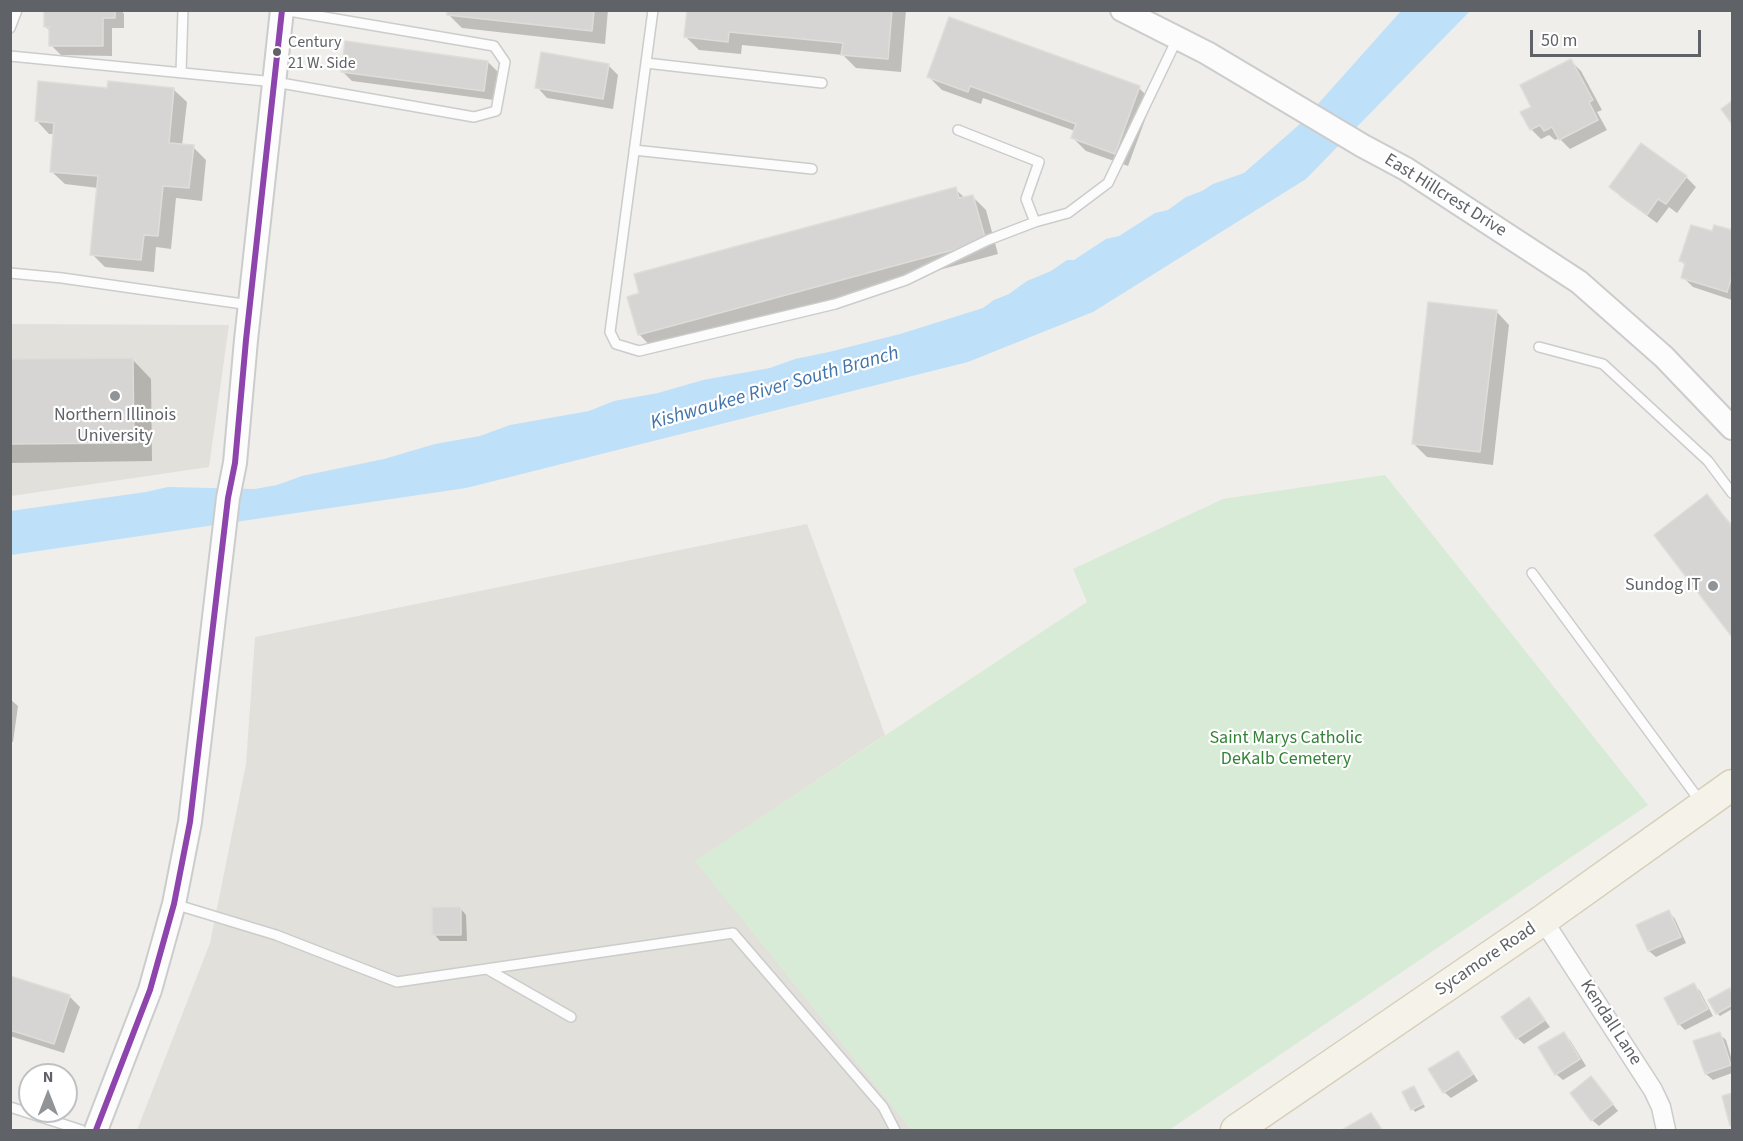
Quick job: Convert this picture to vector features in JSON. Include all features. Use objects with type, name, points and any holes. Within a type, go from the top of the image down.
[{"type":"main road","name":"Sycamore Road","points":[[1236,1131],[1544,920],[1732,785]]},
{"type":"street","points":[[96,1131],[150,990],[174,904],[190,822],[228,498],[235,463],[283,10]]},
{"type":"street","name":"East Hillcrest Drive","points":[[1122,10],[1178,38],[1406,169],[1579,282],[1664,357],[1732,428]]},
{"type":"street","name":"Kendall Lane","points":[[1544,920],[1653,1090],[1661,1107],[1666,1131]]},
{"type":"lane","points":[[10,28],[17,10]]},
{"type":"lane","points":[[181,73],[183,10]]},
{"type":"lane","points":[[10,56],[274,82],[474,117],[496,111],[505,62],[494,46],[283,10]]},
{"type":"lane","points":[[653,10],[610,332],[616,344],[639,351],[835,304],[906,280],[988,240],[1035,222],[1068,213],[1107,183],[1178,38]]},
{"type":"lane","points":[[646,63],[822,83]]},
{"type":"lane","points":[[958,130],[1039,162],[1026,199],[1035,222]]},
{"type":"lane","points":[[634,150],[812,169]]},
{"type":"lane","points":[[10,273],[62,278],[250,305]]},
{"type":"lane","points":[[1539,347],[1603,364],[1708,461],[1732,493]]},
{"type":"lane","points":[[1532,573],[1704,805]]},
{"type":"lane","points":[[174,904],[276,935],[397,982],[733,933],[883,1107],[895,1131]]},
{"type":"lane","points":[[487,969],[571,1017]]},
{"type":"lane","points":[[10,1107],[81,1131]]},
{"type":"shaded area","name":"Northern Illinois University","points":[[10,324],[229,325],[209,467],[11,496]]},
{"type":"shaded area","points":[[807,524],[885,735],[696,861],[912,1130],[137,1130],[210,943],[246,764],[255,637]]},
{"type":"green space","name":"Saint Marys Catholic DeKalb Cemetery","points":[[1385,475],[1648,805],[1169,1130],[912,1130],[695,861],[1087,602],[1073,569],[1223,499]]},
{"type":"water","name":"Kishwaukee River South Branch","points":[[1401,11],[1470,11],[1306,179],[1093,312],[968,362],[466,488],[11,555],[10,511],[168,487],[255,489],[277,485],[302,476],[384,459],[435,444],[480,436],[510,425],[589,411],[614,401],[658,393],[703,380],[770,368],[795,359],[900,334],[983,308],[1027,281],[1051,271],[1067,260],[1074,260],[1106,239],[1119,236],[1155,213],[1168,210],[1186,197],[1213,184],[1244,173],[1301,123]]},
{"type":"building","points":[[44,10],[115,10],[115,18],[103,18],[103,46],[49,46],[49,27],[44,27]]},
{"type":"building","points":[[447,10],[594,10],[592,31],[447,15]]},
{"type":"building","points":[[687,10],[892,10],[888,59],[841,55],[843,43],[729,32],[728,42],[684,37]]},
{"type":"building","points":[[949,17],[1140,86],[1115,154],[1071,138],[1076,124],[970,86],[968,92],[927,77]]},
{"type":"building","points":[[345,41],[488,61],[484,91],[341,72]]},
{"type":"building","points":[[541,52],[609,64],[603,99],[535,88]]},
{"type":"building","points":[[1571,59],[1593,100],[1589,102],[1598,120],[1559,140],[1552,127],[1544,131],[1540,125],[1530,130],[1520,112],[1531,107],[1520,85]]},
{"type":"building","points":[[38,81],[107,88],[108,81],[174,88],[169,143],[194,145],[189,188],[163,186],[158,236],[144,235],[141,260],[90,255],[98,176],[50,172],[54,123],[35,121]]},
{"type":"building","points":[[1732,101],[1732,124],[1721,109]]},
{"type":"building","points":[[1641,143],[1687,176],[1666,204],[1658,199],[1647,215],[1609,187]]},
{"type":"building","points":[[956,187],[959,198],[973,195],[986,241],[638,335],[627,297],[639,293],[634,274]]},
{"type":"building","points":[[1691,225],[1712,231],[1714,225],[1732,230],[1732,276],[1727,292],[1681,278],[1685,263],[1679,261]]},
{"type":"building","points":[[1428,302],[1497,310],[1480,452],[1412,444]]},
{"type":"building","points":[[133,358],[134,443],[10,444],[10,359]]},
{"type":"building","name":"Sundog IT","points":[[1707,494],[1732,527],[1732,637],[1654,535]]},
{"type":"building","points":[[432,907],[461,907],[461,935],[432,935]]},
{"type":"building","points":[[1669,910],[1681,937],[1648,951],[1636,925]]},
{"type":"building","points":[[10,976],[70,995],[54,1044],[10,1030]]},
{"type":"building","points":[[1694,983],[1708,1009],[1678,1025],[1664,998]]},
{"type":"building","points":[[1730,988],[1732,1005],[1716,1014],[1708,1000]]},
{"type":"building","points":[[1529,997],[1545,1020],[1516,1039],[1501,1017]]},
{"type":"building","points":[[1564,1032],[1580,1059],[1555,1075],[1538,1047]]},
{"type":"building","points":[[1720,1032],[1731,1065],[1705,1074],[1693,1041]]},
{"type":"building","points":[[1458,1051],[1473,1074],[1443,1093],[1428,1069]]},
{"type":"building","points":[[1591,1076],[1613,1104],[1591,1121],[1570,1093]]},
{"type":"building","points":[[1414,1086],[1423,1104],[1411,1110],[1402,1092]]},
{"type":"building","points":[[1732,1093],[1732,1125],[1730,1126],[1722,1096]]},
{"type":"building","points":[[1371,1113],[1382,1130],[1342,1130]]},
{"type":"transit line","points":[[96,1130],[150,990],[174,904],[190,822],[228,498],[235,463],[282,10]]},
{"type":"place","name":"Century 21 W. Side","points":[[277,52]]},
{"type":"place","name":"Northern Illinois University","points":[[115,396]]},
{"type":"place","name":"Sundog IT","points":[[1713,586]]}]
